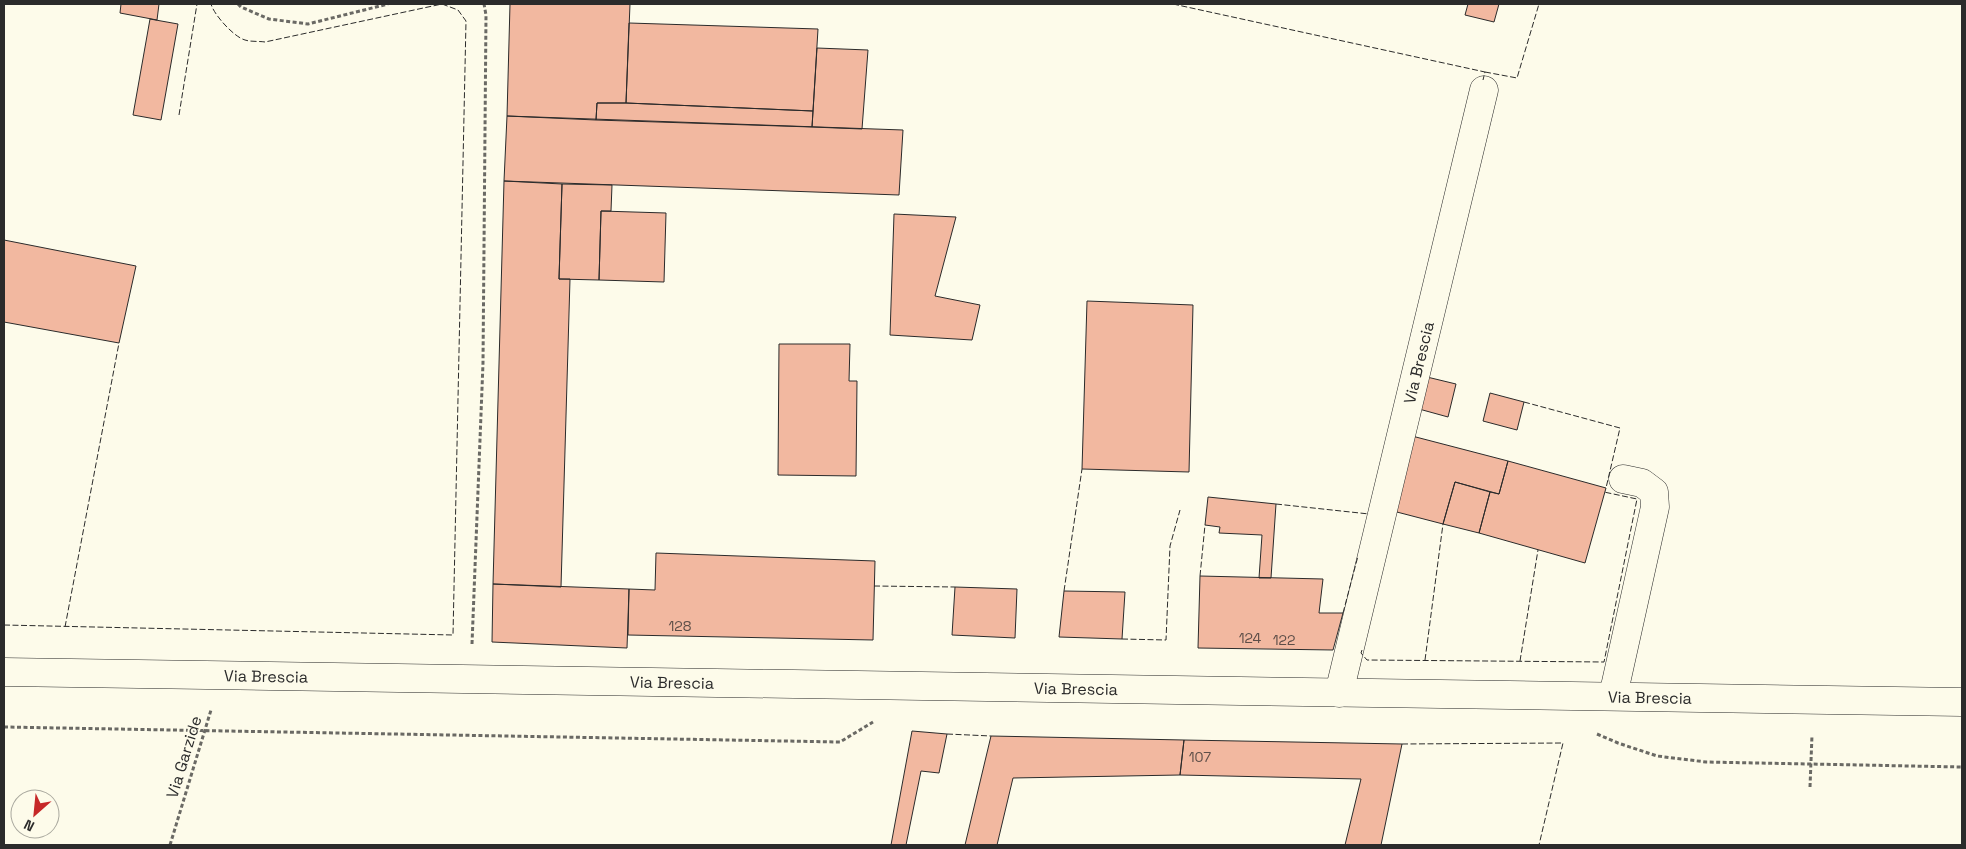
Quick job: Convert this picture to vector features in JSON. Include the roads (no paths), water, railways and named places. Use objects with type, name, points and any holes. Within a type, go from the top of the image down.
[{"type":"street","name":"Via Brescia","points":[[1339,692],[1484,90]]},
{"type":"street","points":[[1613,696],[1656,507],[1654,492],[1642,483],[1623,478]]},
{"type":"street","name":"Via Brescia","points":[[4,672],[1962,702]]}]
